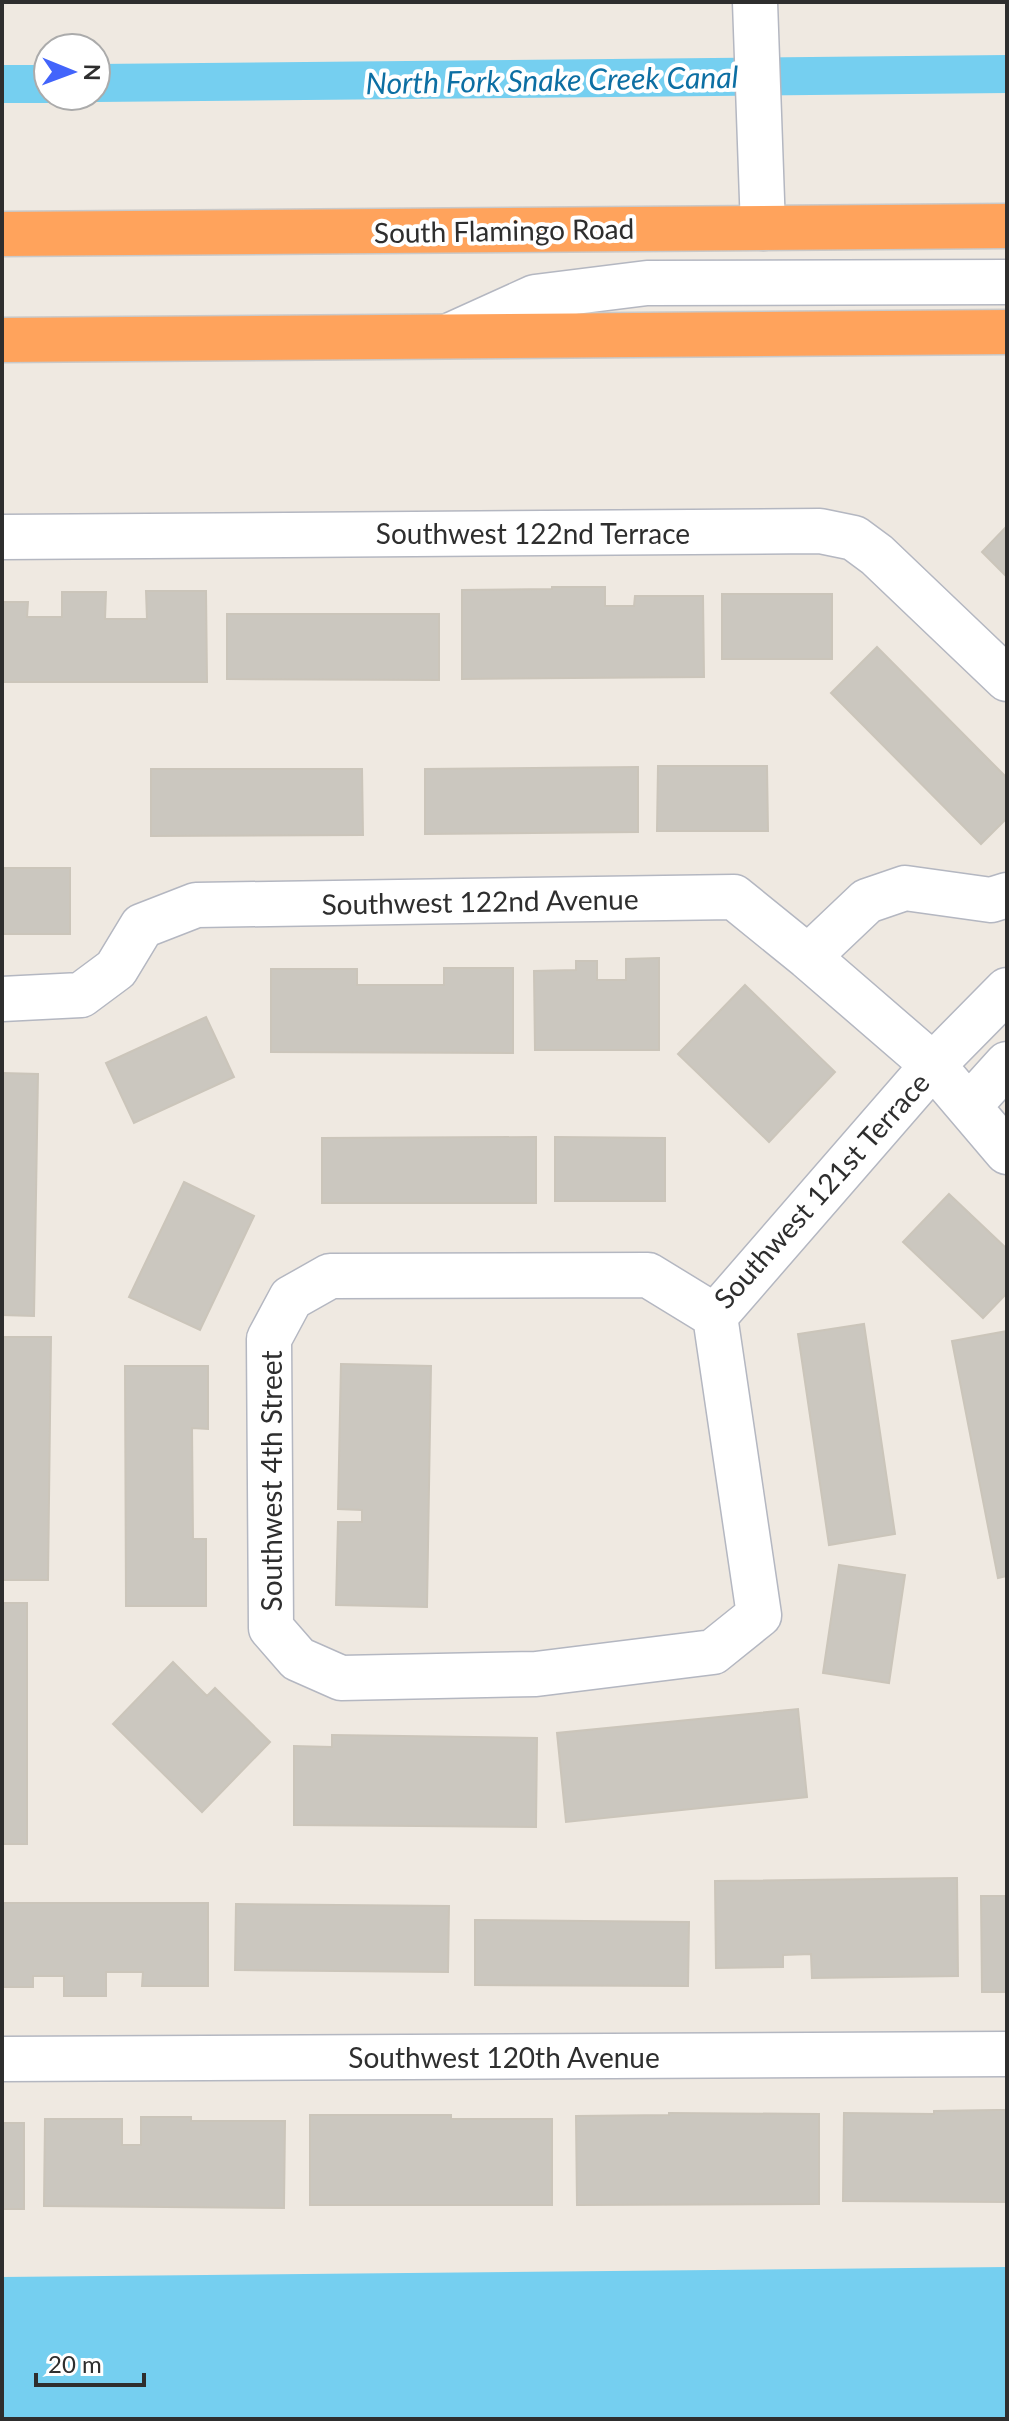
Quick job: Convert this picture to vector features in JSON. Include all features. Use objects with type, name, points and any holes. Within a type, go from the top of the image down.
[{"type":"highway","name":"South Flamingo Road","points":[[2,234],[1007,226]]},
{"type":"highway","points":[[2,340],[1007,332]]},
{"type":"street","points":[[755,6],[763,228]]},
{"type":"street","points":[[449,336],[535,297],[647,283],[1007,282]]},
{"type":"street","name":"Southwest 122nd Terrace","points":[[2,537],[820,531],[854,538],[877,555],[1007,679]]},
{"type":"street","points":[[808,957],[867,901],[905,888],[991,900],[1007,895]]},
{"type":"street","name":"Southwest 122nd Avenue","points":[[2,999],[81,995],[116,969],[142,926],[196,905],[734,897],[933,1065],[1007,1152]]},
{"type":"street","name":"Southwest 121st Terrace","points":[[291,1298],[330,1276],[648,1275],[715,1316],[933,1065],[1007,990]]},
{"type":"street","points":[[969,1106],[1007,1064]]},
{"type":"street","name":"Southwest 4th Street","points":[[291,1298],[269,1339],[271,1628],[298,1659],[341,1678],[536,1674],[713,1652],[759,1615],[715,1316]]},
{"type":"street","name":"Southwest 120th Avenue","points":[[2,2059],[1007,2054]]},
{"type":"water","points":[[1007,2267],[1007,2419],[2,2419],[2,2277]]},
{"type":"building","points":[[1007,526],[1007,577],[982,552]]},
{"type":"building","points":[[605,587],[605,606],[634,606],[635,596],[703,596],[704,677],[462,679],[462,590]]},
{"type":"building","points":[[146,591],[206,591],[207,682],[2,682],[2,602],[28,602],[27,617],[62,617],[62,592],[106,592],[105,619],[147,619]]},
{"type":"building","points":[[722,594],[832,594],[832,659],[722,659]]},
{"type":"building","points":[[227,614],[439,614],[439,680],[227,679]]},
{"type":"building","points":[[877,647],[1007,778],[1007,818],[981,844],[831,693]]},
{"type":"building","points":[[658,766],[767,766],[768,831],[657,831]]},
{"type":"building","points":[[638,767],[638,832],[425,834],[425,769]]},
{"type":"building","points":[[151,769],[362,769],[363,835],[151,836]]},
{"type":"building","points":[[2,868],[70,868],[70,934],[2,934]]},
{"type":"building","points":[[659,958],[659,1050],[535,1050],[534,971],[576,970],[576,961],[597,961],[597,980],[626,980],[626,959]]},
{"type":"building","points":[[444,968],[513,968],[513,1053],[271,1052],[271,969],[357,969],[357,985],[444,985]]},
{"type":"building","points":[[745,985],[835,1072],[769,1142],[678,1054]]},
{"type":"building","points":[[206,1017],[234,1077],[134,1123],[106,1063]]},
{"type":"building","points":[[2,1073],[38,1074],[34,1316],[2,1315]]},
{"type":"building","points":[[536,1137],[536,1203],[322,1203],[322,1138]]},
{"type":"building","points":[[555,1137],[665,1138],[665,1201],[555,1201]]},
{"type":"building","points":[[184,1182],[254,1216],[200,1330],[129,1297]]},
{"type":"building","points":[[949,1194],[1007,1249],[1007,1293],[983,1318],[903,1242]]},
{"type":"building","points":[[864,1324],[895,1534],[829,1545],[798,1334]]},
{"type":"building","points":[[1007,1331],[1007,1576],[998,1578],[952,1341]]},
{"type":"building","points":[[2,1337],[51,1337],[48,1580],[2,1580]]},
{"type":"building","points":[[341,1364],[431,1366],[427,1607],[336,1605],[338,1522],[362,1522],[362,1510],[338,1509]]},
{"type":"building","points":[[125,1366],[208,1366],[208,1429],[192,1428],[193,1539],[206,1539],[206,1606],[126,1606]]},
{"type":"building","points":[[839,1565],[905,1575],[889,1683],[823,1673]]},
{"type":"building","points":[[2,1603],[27,1603],[27,1844],[2,1844]]},
{"type":"building","points":[[173,1662],[207,1696],[215,1688],[270,1742],[202,1812],[113,1724]]},
{"type":"building","points":[[798,1709],[807,1797],[566,1822],[557,1733]]},
{"type":"building","points":[[332,1735],[537,1738],[536,1827],[294,1825],[294,1746],[332,1747]]},
{"type":"building","points":[[957,1878],[958,1976],[812,1978],[811,1954],[783,1955],[783,1967],[716,1968],[715,1881]]},
{"type":"building","points":[[981,1896],[1007,1896],[1007,1992],[982,1992]]},
{"type":"building","points":[[2,1903],[208,1903],[208,1986],[142,1986],[143,1972],[106,1972],[106,1996],[64,1996],[64,1976],[33,1976],[33,1987],[2,1987]]},
{"type":"building","points":[[236,1904],[449,1906],[448,1972],[235,1970]]},
{"type":"building","points":[[475,1920],[689,1922],[688,1986],[475,1985]]},
{"type":"building","points":[[1007,2110],[1007,2202],[843,2201],[844,2113],[934,2114],[934,2111]]},
{"type":"building","points":[[819,2114],[819,2204],[577,2205],[576,2116]]},
{"type":"building","points":[[310,2115],[552,2119],[552,2205],[310,2205]]},
{"type":"building","points":[[141,2117],[191,2117],[191,2121],[285,2121],[284,2208],[44,2206],[45,2119],[122,2119],[122,2145],[141,2145]]},
{"type":"building","points":[[2,2123],[24,2123],[24,2209],[2,2209]]},
{"type":"waterway","name":"North Fork Snake Creek Canal","points":[[112,83],[1007,74]]},
{"type":"waterway","name":"North Fork Snake Creek Canal","points":[[2,84],[32,84]]}]
